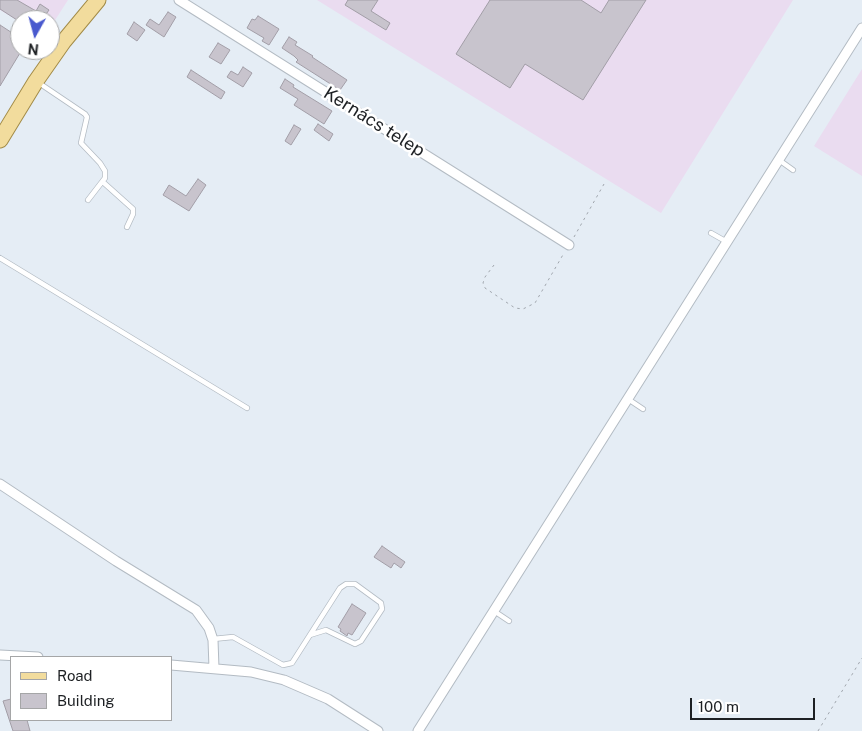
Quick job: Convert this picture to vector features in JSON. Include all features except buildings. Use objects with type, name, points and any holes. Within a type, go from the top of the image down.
[{"type":"main road","points":[[0,140],[36,81],[64,41],[98,0]]},
{"type":"street","name":"Kernács telep","points":[[179,0],[569,245]]},
{"type":"street","points":[[418,731],[862,28]]},
{"type":"street","points":[[0,484],[116,561],[196,610],[209,628],[213,639],[214,668]]},
{"type":"street","points":[[0,655],[19,656]]},
{"type":"street","points":[[172,666],[214,668],[267,675],[302,686],[328,699],[378,731]]},
{"type":"lane","points":[[36,81],[85,114],[87,122],[82,134],[81,143],[105,171],[104,183],[88,200]]},
{"type":"lane","points":[[778,160],[793,170]]},
{"type":"lane","points":[[104,183],[133,209],[133,214],[127,227]]},
{"type":"lane","points":[[711,233],[727,242]]},
{"type":"lane","points":[[0,258],[247,408]]},
{"type":"lane","points":[[628,399],[643,409]]},
{"type":"lane","points":[[213,639],[233,637],[283,665],[292,663],[340,588],[346,584],[355,584],[381,603],[382,609],[361,641],[355,644],[326,630],[310,635]]},
{"type":"lane","points":[[494,611],[509,621]]},
{"type":"path","points":[[494,265],[485,277],[483,283],[485,288],[515,308],[524,310],[535,303],[604,184]]},
{"type":"path","points":[[818,731],[862,658]]},
{"type":"shaded area","points":[[0,0],[68,0],[60,12],[60,10],[10,10],[10,16],[0,10]]},
{"type":"shaded area","points":[[317,0],[793,0],[661,213]]},
{"type":"shaded area","points":[[862,69],[862,176],[814,146]]}]
